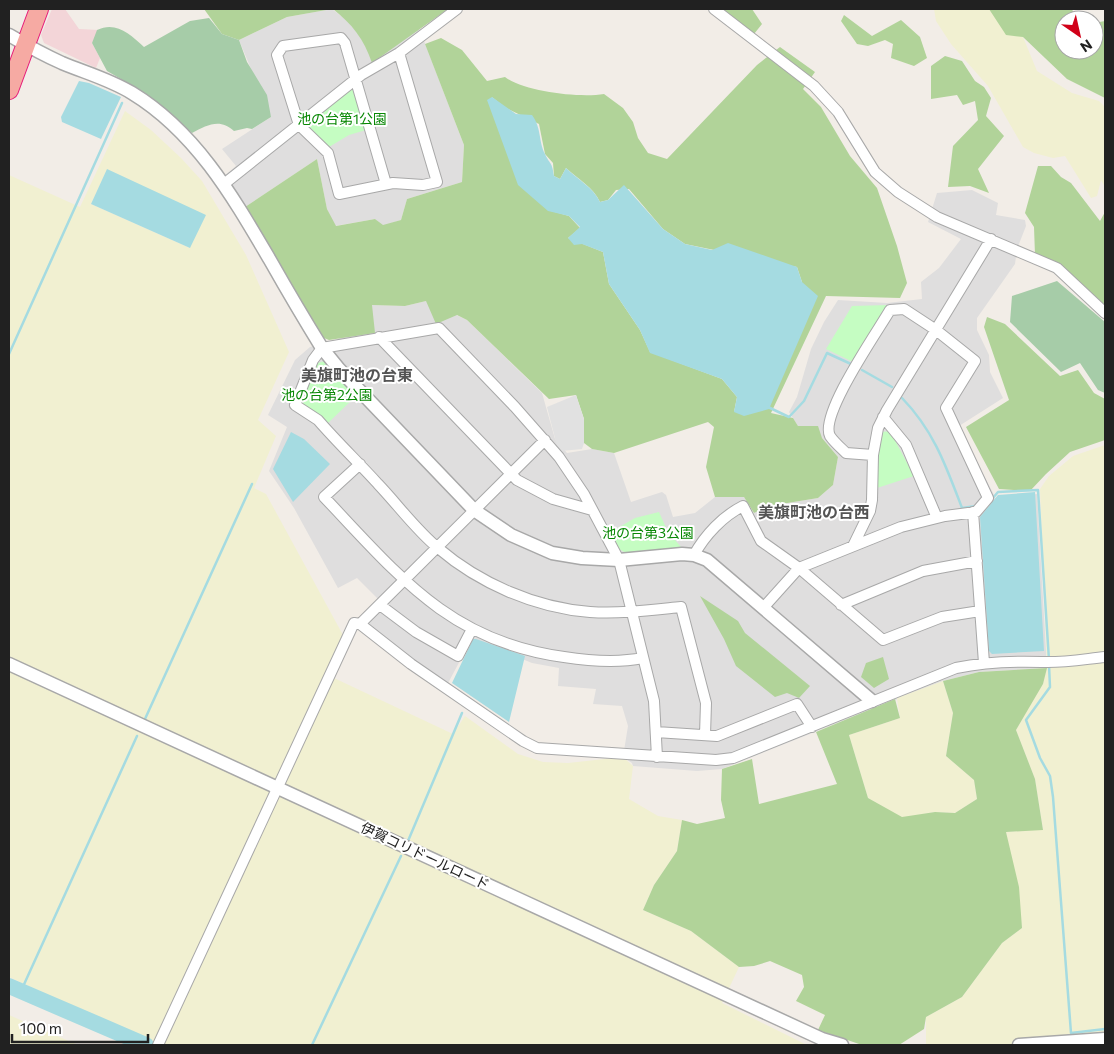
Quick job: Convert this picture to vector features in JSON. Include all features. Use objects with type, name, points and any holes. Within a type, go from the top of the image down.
[{"type":"highway","points":[[9,90],[39,9]]},
{"type":"street","points":[[224,184],[356,79],[399,53],[456,9]]},
{"type":"street","points":[[714,9],[814,86],[828,100],[880,178],[937,218],[1057,268],[1105,312]]},
{"type":"street","points":[[9,34],[26,45],[64,63],[96,74],[143,100],[186,137],[202,154],[224,184],[322,348],[344,375],[474,510],[505,532],[552,553],[582,558],[620,560],[694,555],[712,562],[872,701]]},
{"type":"street","points":[[386,184],[345,43],[341,38],[283,46],[278,55],[299,125],[328,153],[339,194],[386,184],[423,185],[438,182],[399,53]]},
{"type":"street","points":[[853,546],[863,527],[872,500],[873,455],[878,428],[991,239]]},
{"type":"street","points":[[764,607],[799,568],[902,527],[937,518],[974,512],[988,498],[946,408],[975,361],[936,330],[904,309],[890,310],[841,392],[828,427],[830,436],[846,453],[873,455]]},
{"type":"street","points":[[657,757],[654,701],[633,611],[620,560],[573,476],[545,440],[439,328],[322,348],[313,360],[295,405],[318,420],[437,547],[485,580],[514,594],[550,606],[589,612],[633,611],[681,607],[706,703],[706,735]]},
{"type":"street","points":[[379,337],[509,474],[525,485],[553,499],[592,510]]},
{"type":"street","points":[[883,417],[906,445],[937,518]]},
{"type":"street","points":[[360,624],[545,440]]},
{"type":"street","points":[[360,464],[324,498],[404,580],[433,606],[493,639],[548,655],[584,660],[630,661],[643,658]]},
{"type":"street","points":[[694,555],[700,544],[732,510],[743,506],[761,541],[799,568],[883,640],[942,617],[980,611]]},
{"type":"street","points":[[974,512],[984,663]]},
{"type":"street","points":[[840,605],[924,571],[977,561]]},
{"type":"street","points":[[380,604],[416,632],[458,656],[472,629]]},
{"type":"street","points":[[159,1043],[354,623],[360,624],[411,664],[515,736],[537,748],[657,757],[724,760],[812,727],[943,672],[984,663],[1055,662],[1105,658]]},
{"type":"street","name":"伊賀コリドールロード","points":[[9,664],[822,1039],[842,1045]]},
{"type":"street","points":[[656,732],[717,736],[797,704],[812,727]]},
{"type":"street","points":[[1019,1045],[1105,1039]]},
{"type":"shaded area","points":[[52,9],[65,9],[79,29],[99,30],[92,43],[100,58],[96,68],[44,43],[41,35]]},
{"type":"shaded area","points":[[332,9],[348,21],[366,44],[372,62],[419,28],[464,145],[462,182],[407,199],[401,220],[383,226],[375,219],[335,226],[327,209],[317,159],[242,209],[224,176],[236,166],[222,149],[271,117],[239,40],[287,17]]},
{"type":"shaded area","points":[[972,190],[998,203],[996,215],[1025,220],[1026,226],[1017,249],[1015,264],[977,318],[977,330],[989,355],[990,372],[1003,398],[959,426],[996,499],[1037,494],[1047,668],[979,672],[943,681],[722,769],[697,771],[633,766],[632,763],[623,757],[628,726],[622,706],[593,704],[596,689],[558,686],[559,668],[532,663],[475,640],[470,642],[447,685],[376,634],[361,617],[379,600],[357,578],[338,588],[294,508],[269,471],[287,427],[268,415],[295,360],[310,347],[337,340],[372,305],[405,306],[426,301],[467,320],[542,393],[555,439],[567,453],[592,449],[614,453],[631,502],[662,492],[666,495],[673,517],[695,513],[715,497],[744,497],[754,513],[769,506],[818,498],[833,485],[838,457],[822,438],[798,426],[789,412],[797,397],[811,349],[824,322],[838,300],[887,303],[922,299],[921,282],[939,268],[961,239],[928,222],[937,193]]},
{"type":"shaded area","points":[[576,395],[584,419],[584,443],[582,449],[561,451],[557,446],[547,407]]},
{"type":"green space","points":[[204,9],[332,9],[287,17],[239,40],[222,34]]},
{"type":"green space","points":[[333,9],[448,9],[372,63],[357,33]]},
{"type":"green space","points":[[722,9],[752,9],[762,24],[754,34]]},
{"type":"green space","points":[[934,9],[989,9],[1023,37],[1037,71],[1072,93],[1099,101],[1105,107],[1105,187],[1101,180],[1097,196],[1091,198],[1065,156],[1053,158],[1034,153],[1023,147],[988,86],[951,44],[936,21]]},
{"type":"green space","points":[[989,9],[1072,9],[1054,10],[1054,60],[1104,60],[1105,21],[1105,98],[1067,79],[1023,37],[1006,35]]},
{"type":"green space","points":[[844,15],[872,36],[901,20],[920,37],[927,58],[914,66],[891,58],[893,44],[885,40],[868,46],[857,44],[841,21]]},
{"type":"green space","points":[[209,18],[222,34],[239,40],[247,62],[267,95],[271,117],[252,129],[247,128],[234,131],[224,125],[213,124],[192,133],[145,93],[107,71],[92,43],[97,30],[110,27],[122,30],[144,47],[190,21]]},
{"type":"green space","points":[[441,38],[462,50],[487,81],[505,77],[526,87],[553,93],[604,94],[623,108],[633,122],[638,138],[648,153],[667,159],[757,65],[780,47],[815,72],[803,89],[821,107],[850,156],[877,188],[897,246],[907,283],[900,298],[826,296],[771,413],[793,418],[798,426],[818,426],[822,438],[838,457],[833,485],[818,498],[769,506],[754,513],[744,497],[715,497],[706,467],[714,427],[708,422],[614,453],[592,449],[584,443],[584,419],[576,395],[549,399],[467,320],[457,315],[436,324],[426,301],[405,306],[372,305],[375,333],[329,340],[324,338],[242,209],[317,159],[327,209],[336,226],[375,219],[383,225],[401,220],[407,199],[462,182],[464,145],[425,44]],"holes":[[[492,97],[504,107],[539,124],[545,154],[553,163],[554,176],[560,179],[566,168],[590,188],[600,202],[608,200],[616,190],[629,189],[663,229],[685,244],[797,267],[802,282],[734,412],[737,397],[722,379],[650,352],[640,330],[609,284],[603,252],[568,238],[580,228],[569,216],[548,210]]]},
{"type":"green space","points":[[945,56],[962,61],[975,81],[984,87],[991,98],[986,116],[1004,136],[978,169],[989,193],[970,186],[948,187],[953,146],[978,120],[975,101],[963,105],[957,95],[931,99],[931,66]]},
{"type":"green space","name":"池の台第1公園","points":[[352,88],[355,89],[366,130],[349,135],[329,147],[309,129],[310,122]]},
{"type":"green space","points":[[125,111],[151,130],[202,181],[246,255],[289,352],[258,420],[276,436],[254,488],[266,494],[349,646],[334,678],[453,734],[465,716],[518,754],[543,762],[568,763],[623,757],[633,766],[629,799],[658,816],[682,820],[677,851],[654,885],[643,910],[691,931],[739,967],[722,1003],[807,1045],[165,1045],[150,1042],[9,977],[9,175],[80,207]],"holes":[[[107,170],[190,248],[91,204]]]},
{"type":"green space","points":[[1038,166],[1051,166],[1061,177],[1071,183],[1100,221],[1105,212],[1105,309],[1059,263],[1035,255],[1034,227],[1025,213]]},
{"type":"green space","points":[[1057,281],[1105,322],[1105,393],[1098,390],[1080,363],[1061,372],[1010,322],[1012,296]]},
{"type":"green space","points":[[889,305],[853,362],[826,349],[852,306]]},
{"type":"green space","points":[[987,317],[1005,324],[1060,376],[1078,370],[1094,393],[1105,399],[1105,440],[1070,452],[1030,491],[999,489],[966,427],[1009,400],[984,327]]},
{"type":"green space","name":"池の台第2公園","points":[[325,361],[356,396],[327,424],[303,404],[302,399],[317,363]]},
{"type":"green space","points":[[890,431],[914,476],[877,488],[877,453],[882,432]]},
{"type":"green space","points":[[1105,445],[1105,1045],[926,1045],[926,1017],[962,997],[1002,943],[1022,928],[1006,832],[1043,829],[1035,779],[1016,730],[1043,684],[1047,668],[1040,489],[1049,476],[1073,456]]},
{"type":"green space","name":"池の台第3公園","points":[[659,512],[668,532],[682,548],[626,553],[619,549],[609,533],[635,518]]},
{"type":"green space","points":[[700,596],[738,621],[745,633],[810,686],[799,698],[787,693],[775,697],[736,666],[724,639]]},
{"type":"green space","points":[[883,657],[889,679],[874,688],[861,677],[866,663]]},
{"type":"green space","points":[[1047,668],[1043,684],[1016,730],[1035,779],[1043,830],[1006,832],[1019,887],[1022,928],[1002,943],[962,997],[926,1017],[924,1029],[899,1045],[862,1045],[818,1030],[825,1015],[796,1001],[804,987],[802,975],[770,961],[754,966],[739,967],[691,931],[643,910],[654,885],[677,851],[682,820],[697,824],[725,818],[721,800],[722,769],[752,759],[759,804],[837,784],[816,732],[895,699],[900,718],[849,735],[868,798],[902,817],[935,812],[955,813],[977,799],[974,780],[946,756],[953,713],[943,681],[979,672]]},
{"type":"green space","points":[[943,681],[953,713],[946,756],[974,780],[977,799],[955,813],[935,812],[902,818],[868,798],[849,735],[900,718],[897,698]]},
{"type":"green space","points":[[9,1015],[78,1045],[9,1045]]},
{"type":"water","points":[[79,81],[89,83],[121,97],[101,139],[62,122],[61,117]]},
{"type":"water","points":[[492,97],[516,114],[532,115],[537,125],[543,149],[552,165],[554,176],[560,179],[566,168],[589,188],[600,202],[608,200],[624,185],[663,229],[685,244],[712,250],[728,243],[797,267],[802,282],[818,296],[769,409],[744,416],[734,412],[737,397],[722,379],[650,353],[640,330],[609,284],[603,252],[582,244],[574,245],[568,238],[580,227],[569,216],[548,211],[518,185],[487,100]]},
{"type":"water","points":[[107,169],[206,215],[190,248],[91,204]]},
{"type":"water","points":[[291,432],[304,439],[330,464],[293,502],[273,469]]},
{"type":"water","points":[[1035,492],[1044,651],[992,654],[989,651],[980,517],[998,495]]},
{"type":"water","points":[[473,639],[525,656],[509,722],[452,683]]},
{"type":"waterway","points":[[9,354],[122,103]]},
{"type":"waterway","points":[[768,407],[789,417],[804,401],[827,353],[851,364]]},
{"type":"waterway","points":[[862,370],[892,387]]},
{"type":"waterway","points":[[902,398],[923,423],[931,436],[962,508],[976,506]]},
{"type":"waterway","points":[[145,719],[252,484]]},
{"type":"waterway","points":[[992,499],[998,492],[1038,490],[1049,660]]},
{"type":"waterway","points":[[1049,665],[1050,687],[1026,720],[1040,758],[1050,776],[1071,1033],[1105,1029]]},
{"type":"waterway","points":[[408,841],[462,713]]},
{"type":"waterway","points":[[21,991],[137,736]]},
{"type":"waterway","points":[[312,1045],[401,856]]},
{"type":"waterway","points":[[9,986],[146,1045]]},
{"type":"district","name":"美旗町池の台東","points":[[357,375]]},
{"type":"district","name":"美旗町池の台西","points":[[814,512]]}]
